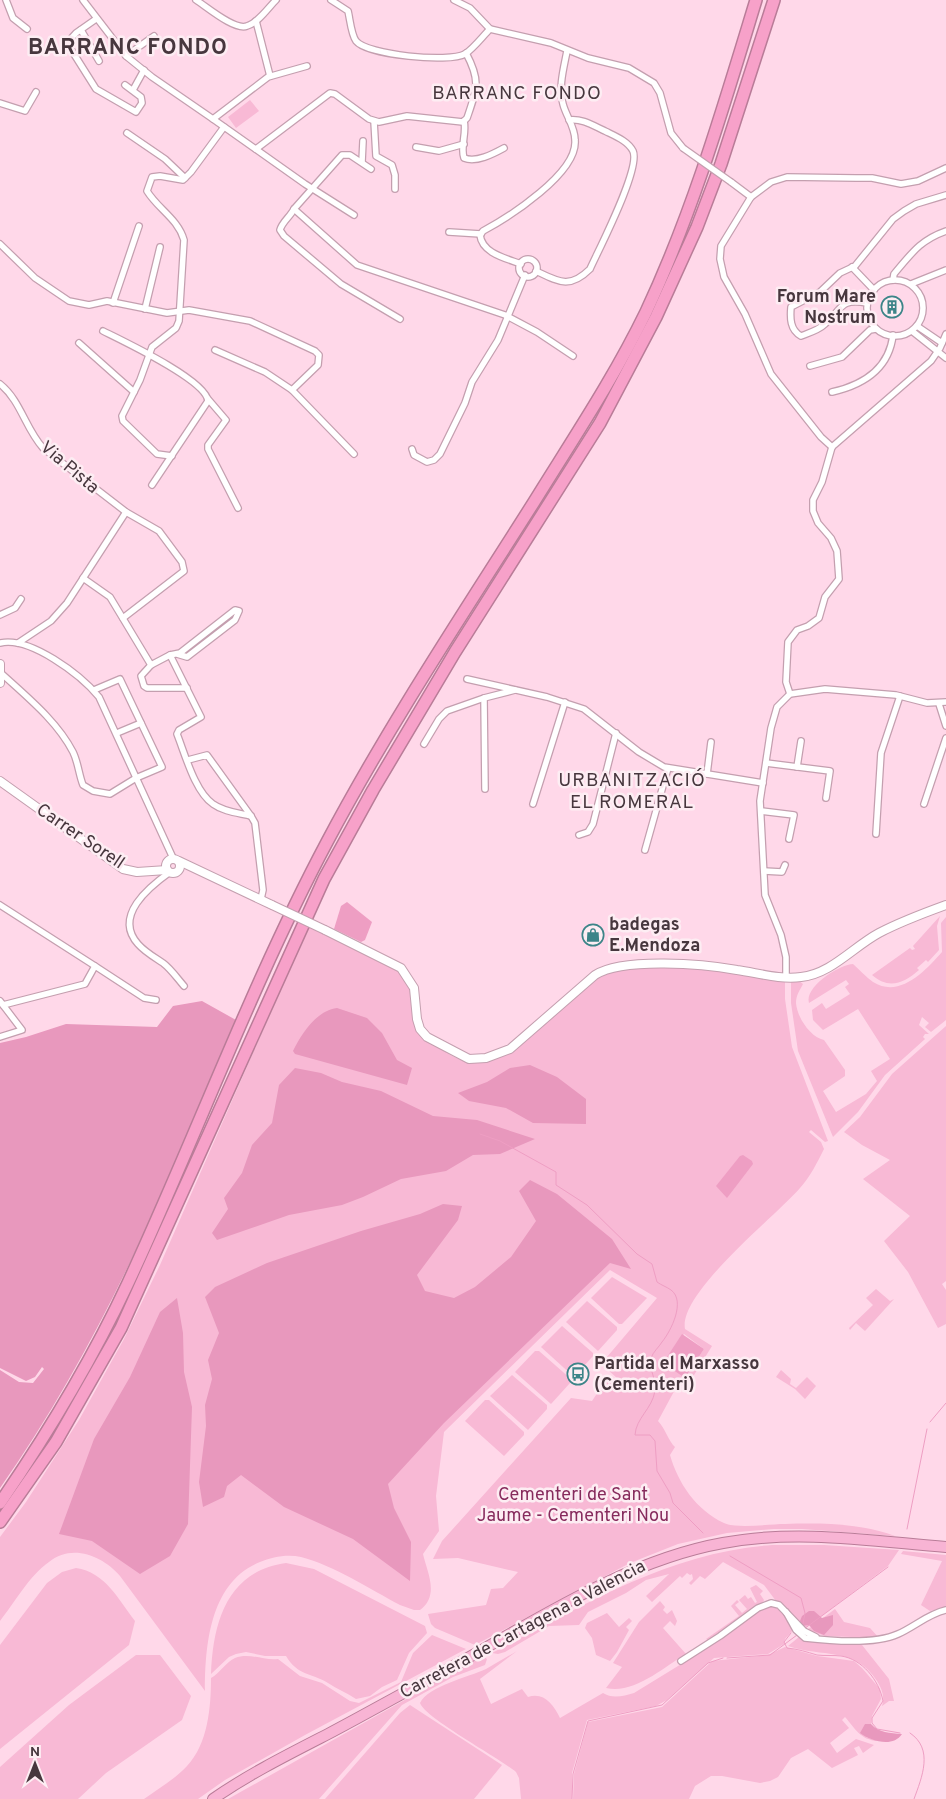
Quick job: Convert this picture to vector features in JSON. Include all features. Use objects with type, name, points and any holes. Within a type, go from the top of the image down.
[{"type":"highway","points":[[0,1503],[38,1446],[80,1376],[126,1286],[264,971],[326,844],[396,719],[586,418],[645,312],[692,200],[756,0]]},
{"type":"highway","points":[[0,1522],[56,1442],[121,1328],[324,879],[355,822],[455,652],[600,423],[656,317],[697,228],[722,164],[774,0]]},
{"type":"highway","name":"Carretera de Cartagena a Valencia","points":[[213,1799],[273,1763],[554,1611],[617,1578],[661,1559],[724,1542],[781,1536],[946,1547]]},
{"type":"street","points":[[6,0],[13,18],[27,29]]},
{"type":"street","points":[[83,0],[126,56],[256,150],[354,215]]},
{"type":"street","points":[[196,0],[234,25],[248,26],[276,0]]},
{"type":"street","points":[[332,0],[348,11],[355,40],[364,48],[421,57],[451,58],[466,53],[490,29]]},
{"type":"street","points":[[454,0],[470,8],[490,29],[551,43],[567,51],[629,68],[654,83],[660,93],[671,133],[683,148],[751,197]]},
{"type":"street","points":[[96,19],[67,43],[96,89],[136,112],[142,100],[133,90],[125,85]]},
{"type":"street","points":[[256,20],[270,76]]},
{"type":"street","points":[[81,30],[100,61]]},
{"type":"street","points":[[126,56],[154,36]]},
{"type":"street","points":[[448,232],[481,234],[521,209],[554,179],[573,153],[576,142],[562,102],[562,78],[567,51]]},
{"type":"street","points":[[466,53],[478,80],[477,89],[464,121],[466,131],[462,152],[464,158],[469,160],[488,156],[504,148]]},
{"type":"street","points":[[214,119],[270,76],[307,66]]},
{"type":"street","points":[[133,90],[144,70]]},
{"type":"street","points":[[0,103],[25,111],[36,92]]},
{"type":"street","points":[[256,150],[330,93],[335,94],[376,122],[408,116],[457,122],[464,121]]},
{"type":"street","points":[[536,271],[558,281],[569,282],[582,278],[590,269],[633,172],[634,152],[627,143],[586,122],[576,119],[569,120]]},
{"type":"street","points":[[376,122],[376,156],[392,165],[395,175],[395,189]]},
{"type":"street","points":[[172,456],[157,454],[123,421],[122,416],[152,347],[176,328],[181,311],[184,240],[182,230],[154,202],[147,191],[152,177],[160,176],[183,180],[224,127]]},
{"type":"street","points":[[126,132],[165,159],[185,178]]},
{"type":"street","points":[[362,162],[363,141]]},
{"type":"street","points":[[416,147],[439,151],[464,144]]},
{"type":"street","points":[[371,169],[350,155],[342,155],[312,188],[281,226],[280,230],[284,236],[341,284],[400,319]]},
{"type":"street","points":[[832,447],[821,437],[771,374],[745,314],[724,277],[720,259],[721,246],[751,197],[770,182],[787,177],[872,178],[901,184],[918,181],[946,168]]},
{"type":"street","points":[[867,303],[844,302],[824,325],[800,336],[795,332],[792,324],[791,307],[820,292],[840,272],[852,267],[894,219],[916,204],[946,196]]},
{"type":"street","points":[[294,210],[357,265],[507,316],[538,332],[574,356]]},
{"type":"street","points":[[110,302],[139,226]]},
{"type":"street","points":[[893,280],[894,274],[921,243],[931,236],[946,231]]},
{"type":"street","points":[[481,234],[481,243],[486,249],[520,264]]},
{"type":"street","points":[[0,244],[35,278],[69,301],[89,305],[110,302],[167,313],[189,310],[250,321],[315,351],[319,356],[318,365],[292,390]]},
{"type":"street","points":[[145,309],[160,247]]},
{"type":"street","points":[[531,259],[537,265],[536,271],[533,275],[524,275],[520,271],[520,264],[525,260],[531,259]]},
{"type":"street","points":[[852,267],[874,290]]},
{"type":"street","points":[[911,284],[914,281],[946,270]]},
{"type":"street","points":[[412,449],[411,452],[414,455],[427,462],[434,460],[440,454],[465,403],[472,382],[498,340],[524,275]]},
{"type":"street","points":[[898,279],[911,284],[918,291],[923,301],[923,313],[914,328],[900,336],[886,334],[876,329],[869,320],[867,303],[874,290],[886,280],[898,279]]},
{"type":"street","points":[[914,328],[942,343]]},
{"type":"street","points":[[914,328],[937,353],[946,358]]},
{"type":"street","points":[[810,366],[842,357],[870,330],[876,329]]},
{"type":"street","points":[[103,331],[150,354],[199,387],[226,420],[208,445],[208,450],[238,508]]},
{"type":"street","points":[[790,694],[786,682],[788,642],[797,630],[808,626],[819,618],[825,597],[839,579],[837,551],[831,538],[818,523],[813,511],[813,500],[822,482],[832,447],[896,393],[937,353],[946,334]]},
{"type":"street","points":[[832,392],[861,383],[877,371],[888,356],[893,335]]},
{"type":"street","points":[[79,343],[134,392]]},
{"type":"street","points":[[215,350],[265,372],[292,390],[354,454]]},
{"type":"street","name":"Via Pista","points":[[0,384],[16,400],[34,438],[42,448],[109,500],[159,531],[185,568],[184,571],[123,618]]},
{"type":"street","points":[[152,485],[208,399]]},
{"type":"street","points":[[18,643],[50,621],[83,578],[126,512]]},
{"type":"street","points":[[83,578],[110,597],[151,665]]},
{"type":"street","points":[[0,615],[15,608],[20,598]]},
{"type":"street","points":[[178,653],[187,657],[235,620],[239,611],[235,610],[178,653],[170,654],[151,665],[141,676],[144,686],[147,688],[187,688]]},
{"type":"street","points":[[0,643],[18,643],[50,657],[87,682],[94,690],[176,860],[178,870]]},
{"type":"street","points":[[170,654],[201,717],[179,730],[178,734],[203,794],[213,804],[237,813],[250,814]]},
{"type":"street","points":[[0,664],[1,679],[35,704],[61,733],[74,753],[83,785],[93,791],[110,794],[136,778],[162,768],[120,679],[94,690]]},
{"type":"street","points":[[467,679],[565,702],[584,709],[639,752],[668,768],[763,783]]},
{"type":"street","points":[[786,977],[781,935],[765,895],[760,811],[766,763],[777,707],[790,694],[825,689],[900,696],[927,703],[939,704],[946,702]]},
{"type":"street","points":[[424,744],[446,711],[484,698],[516,690]]},
{"type":"street","points":[[876,834],[881,753],[900,696]]},
{"type":"street","points":[[484,698],[485,789]]},
{"type":"street","points":[[533,804],[565,702]]},
{"type":"street","points":[[939,704],[946,726]]},
{"type":"street","points":[[116,733],[141,723]]},
{"type":"street","points":[[579,835],[588,832],[593,824],[616,733]]},
{"type":"street","points":[[924,804],[946,738]]},
{"type":"street","points":[[798,767],[801,741]]},
{"type":"street","points":[[707,774],[711,742]]},
{"type":"street","points":[[188,760],[207,755],[243,803],[255,823],[264,890],[261,899]]},
{"type":"street","points":[[766,763],[830,771],[826,798]]},
{"type":"street","points":[[645,850],[668,768]]},
{"type":"street","name":"Carrer Sorell","points":[[0,781],[122,869],[137,872],[196,869]]},
{"type":"street","points":[[237,813],[242,810],[243,803]]},
{"type":"street","points":[[760,811],[794,815],[789,839]]},
{"type":"street","points":[[184,986],[165,965],[137,943],[132,931],[131,916],[135,904],[152,885],[169,871],[167,862],[176,860],[272,904],[401,968],[414,988],[420,1029],[432,1039],[469,1059],[486,1058],[510,1049],[596,975],[613,967],[673,965],[729,968],[800,978],[819,974],[879,933],[946,905]]},
{"type":"street","points":[[764,872],[782,872],[786,865]]},
{"type":"street","points":[[0,905],[144,998],[156,1000]]},
{"type":"street","points":[[0,1038],[22,1030],[2,1003],[85,984],[95,966]]},
{"type":"street","points":[[681,1661],[762,1605],[775,1604],[786,1612],[804,1631],[825,1639],[879,1641],[899,1634],[930,1616],[946,1610]]},
{"type":"green space","points":[[250,100],[259,111],[236,128],[228,117]]},
{"type":"green space","points":[[940,916],[937,926],[939,950],[928,962],[926,960],[917,968],[919,970],[908,978],[896,983],[878,980],[872,975],[910,948],[912,950],[915,949],[913,946]]},
{"type":"green space","points":[[946,917],[946,1020],[931,1032],[925,1027],[929,1023],[922,1017],[919,1025],[929,1034],[925,1034],[923,1037],[925,1039],[885,1075],[858,1112],[833,1137],[798,1051],[791,1003],[791,981],[799,981],[803,984],[797,995],[796,1003],[805,1026],[814,1035],[824,1040],[845,1070],[845,1076],[823,1091],[836,1112],[866,1094],[877,1081],[871,1071],[890,1059],[858,1009],[823,1030],[813,1020],[812,1010],[822,1003],[826,1009],[850,994],[845,987],[849,984],[846,980],[809,1003],[812,990],[832,972],[853,964],[873,982],[883,986],[893,987],[912,980],[942,952],[941,923]]},
{"type":"green space","name":"Cementeri de Sant Jaume - Cementeri Nou","points":[[309,925],[383,959],[401,972],[410,989],[414,1019],[423,1033],[448,1053],[457,1058],[473,1062],[489,1059],[519,1045],[532,1036],[598,977],[615,971],[662,967],[743,974],[785,981],[785,999],[792,1047],[828,1141],[825,1142],[811,1130],[809,1132],[821,1142],[824,1149],[807,1179],[788,1201],[712,1276],[697,1296],[687,1314],[685,1329],[712,1346],[686,1388],[678,1384],[658,1421],[675,1447],[670,1455],[678,1476],[689,1495],[705,1511],[724,1523],[745,1526],[827,1524],[855,1526],[895,1536],[802,1529],[727,1533],[678,1544],[630,1563],[475,1645],[435,1628],[431,1624],[428,1614],[486,1605],[491,1589],[503,1588],[518,1572],[458,1558],[433,1559],[442,1541],[571,1398],[592,1401],[604,1383],[617,1378],[601,1364],[657,1298],[610,1270],[444,1432],[436,1496],[439,1531],[423,1554],[431,1583],[431,1590],[426,1604],[420,1610],[400,1605],[351,1578],[301,1557],[280,1556],[265,1560],[243,1571],[230,1584],[221,1599],[209,1635],[205,1691],[120,1576],[105,1563],[87,1554],[67,1553],[49,1562],[35,1574],[0,1621],[0,1537],[26,1502],[79,1420],[124,1339],[160,1265]],"holes":[[[684,1334],[704,1349],[685,1378],[667,1357]]]},
{"type":"green space","points":[[946,1026],[946,1281],[942,1284],[946,1290],[946,1324],[938,1328],[908,1272],[884,1241],[910,1216],[863,1179],[890,1160],[862,1145],[844,1132],[860,1117],[892,1074]]},
{"type":"green space","points":[[612,1277],[647,1298],[622,1324],[619,1324],[591,1298]]},
{"type":"green space","points":[[876,1289],[890,1301],[894,1299],[865,1331],[856,1323],[850,1330],[849,1328],[873,1305],[866,1298]]},
{"type":"green space","points":[[587,1301],[617,1327],[617,1330],[598,1351],[566,1322]]},
{"type":"green space","points":[[562,1326],[593,1353],[593,1356],[574,1377],[541,1347]]},
{"type":"green space","points":[[535,1351],[539,1351],[571,1379],[570,1383],[551,1404],[515,1372]]},
{"type":"green space","points":[[781,1370],[791,1379],[790,1384],[796,1388],[807,1377],[816,1386],[805,1399],[795,1389],[776,1377]]},
{"type":"green space","points":[[512,1375],[547,1405],[547,1409],[528,1430],[490,1396]]},
{"type":"green space","points":[[485,1400],[489,1400],[524,1432],[524,1435],[504,1456],[465,1421]]},
{"type":"green space","points":[[772,1545],[824,1545],[899,1550],[888,1566],[804,1629],[783,1604],[776,1601],[764,1585],[723,1562],[705,1579],[700,1576],[691,1585],[689,1583],[693,1579],[692,1574],[687,1573],[682,1578],[680,1576],[652,1602],[646,1596],[669,1574],[646,1580],[626,1593],[588,1612],[579,1625],[549,1626],[505,1652],[492,1653],[593,1600],[662,1570],[697,1558],[734,1550]]},
{"type":"green space","points":[[903,1551],[946,1555],[946,1607],[930,1611],[921,1605],[942,1561],[901,1554]]},
{"type":"green space","points":[[286,1563],[314,1569],[425,1626],[427,1633],[409,1653],[397,1680],[382,1687],[370,1696],[356,1699],[295,1667],[286,1656],[265,1656],[246,1652],[229,1657],[211,1674],[215,1635],[220,1618],[237,1588],[250,1576],[266,1568]]},
{"type":"green space","points":[[76,1568],[95,1575],[103,1581],[117,1596],[135,1621],[129,1645],[0,1749],[0,1645],[47,1583],[62,1572]]},
{"type":"green space","points":[[756,1585],[763,1591],[760,1594],[764,1600],[763,1602],[708,1640],[706,1639],[739,1616],[731,1606],[737,1600],[739,1602],[735,1605],[742,1613],[747,1609],[739,1600],[745,1595],[748,1599],[751,1597],[755,1603],[757,1602],[750,1588]]},
{"type":"green space","points":[[660,1601],[665,1607],[663,1610],[667,1614],[672,1610],[677,1621],[675,1626],[670,1621],[663,1628],[686,1654],[637,1684],[616,1689],[606,1688],[622,1667],[613,1663],[639,1622]]},
{"type":"green space","points":[[770,1607],[781,1611],[794,1629],[785,1639],[784,1644],[768,1654],[714,1658],[667,1700],[656,1706],[587,1720],[572,1773],[572,1799],[521,1799],[519,1778],[516,1772],[435,1718],[420,1703],[424,1697],[440,1687],[486,1669],[517,1651],[480,1679],[491,1704],[522,1689],[528,1697],[539,1696],[547,1700],[560,1718],[603,1693],[622,1696],[634,1693],[709,1647],[761,1609]]},
{"type":"green space","points":[[835,1609],[844,1622],[870,1628],[879,1638],[825,1636],[807,1630]]},
{"type":"green space","points":[[607,1613],[619,1627],[629,1618],[632,1621],[626,1627],[629,1630],[610,1661],[596,1655],[592,1638],[585,1628],[587,1623]]},
{"type":"green space","points":[[432,1635],[466,1649],[305,1735],[225,1780],[198,1799],[144,1799],[177,1775],[194,1757],[200,1747],[207,1725],[211,1678],[235,1658],[251,1656],[278,1659],[300,1676],[322,1683],[350,1701],[359,1703],[401,1682],[413,1653]]},
{"type":"green space","points":[[799,1637],[811,1641],[857,1643],[862,1645],[889,1679],[894,1701],[889,1701],[882,1706],[883,1696],[879,1684],[859,1662],[837,1655],[801,1650],[788,1646]]},
{"type":"green space","points":[[785,1647],[817,1656],[854,1661],[862,1668],[880,1689],[881,1699],[872,1716],[871,1724],[865,1724],[866,1737],[878,1741],[862,1736],[845,1717],[842,1720],[849,1728],[830,1743],[837,1753],[856,1739],[874,1745],[863,1753],[859,1746],[854,1748],[858,1755],[832,1768],[808,1749],[791,1758],[778,1777],[760,1783],[722,1776],[711,1776],[695,1786],[689,1799],[573,1799],[574,1774],[588,1722],[662,1707],[712,1661],[768,1655]]},
{"type":"green space","points":[[136,1655],[160,1655],[191,1696],[182,1720],[106,1773],[78,1799],[0,1799],[0,1767],[69,1705]]},
{"type":"green space","points":[[483,1656],[487,1659],[485,1665],[453,1677],[402,1705],[319,1799],[228,1799]]},
{"type":"green space","points":[[410,1705],[502,1765],[474,1799],[325,1799],[400,1713]]},
{"type":"shaded area","points":[[347,902],[372,922],[365,940],[361,942],[334,929],[341,906]]},
{"type":"shaded area","points":[[202,1001],[236,1020],[165,1186],[110,1303],[47,1416],[0,1488],[0,1370],[19,1382],[33,1383],[44,1369],[42,1367],[35,1377],[26,1381],[0,1368],[0,1043],[66,1024],[157,1027],[173,1006]]},
{"type":"shaded area","points":[[337,1008],[367,1018],[382,1033],[397,1060],[412,1068],[407,1085],[295,1054],[293,1051],[310,1024],[323,1013]]},
{"type":"shaded area","points":[[530,1065],[557,1077],[586,1099],[586,1124],[533,1123],[506,1108],[469,1101],[458,1093],[487,1082],[510,1068]]},
{"type":"shaded area","points":[[295,1068],[321,1073],[342,1082],[381,1091],[433,1116],[477,1120],[535,1139],[500,1154],[473,1155],[446,1171],[401,1179],[342,1205],[289,1215],[217,1240],[212,1233],[228,1209],[224,1198],[242,1173],[252,1145],[272,1123],[279,1085]]},
{"type":"shaded area","points":[[743,1155],[752,1161],[753,1164],[727,1198],[716,1186],[740,1156]]},
{"type":"shaded area","points":[[530,1180],[557,1194],[612,1239],[631,1269],[610,1263],[444,1423],[388,1484],[394,1508],[411,1542],[410,1581],[353,1539],[284,1507],[241,1475],[227,1486],[224,1497],[203,1507],[199,1482],[206,1426],[205,1405],[212,1379],[208,1360],[219,1333],[205,1297],[215,1287],[267,1263],[361,1231],[420,1214],[443,1204],[462,1206],[458,1220],[417,1275],[425,1291],[454,1298],[475,1287],[511,1257],[536,1221],[519,1191]]},
{"type":"shaded area","points":[[177,1298],[183,1333],[184,1372],[192,1407],[188,1524],[170,1556],[140,1574],[92,1541],[59,1534],[94,1439],[130,1377],[160,1312]]},
{"type":"shaded area","points":[[682,1334],[704,1349],[685,1378],[666,1365],[667,1357]]},
{"type":"shaded area","points":[[809,1611],[814,1611],[822,1618],[833,1615],[833,1625],[824,1635],[814,1631],[809,1625],[802,1626],[800,1621],[802,1616]]},
{"type":"shaded area","points":[[865,1724],[871,1724],[885,1732],[902,1734],[893,1741],[876,1741],[860,1733]]},
{"type":"waterway","points":[[480,1134],[500,1141],[556,1172],[556,1185],[587,1205],[637,1254],[652,1264],[657,1282],[671,1290],[675,1295],[677,1301],[676,1316],[666,1337],[650,1362],[655,1382],[655,1391],[651,1403],[638,1423],[635,1435],[650,1435],[655,1441],[657,1471],[670,1493],[673,1503],[703,1533]]},
{"type":"waterway","points":[[930,1422],[946,1403]]},
{"type":"waterway","points":[[907,1529],[927,1429]]},
{"type":"waterway","points":[[730,1556],[801,1598],[805,1613],[803,1624]]},
{"type":"waterway","points":[[804,1629],[888,1567]]},
{"type":"waterway","points":[[791,1633],[784,1642],[787,1648],[817,1655],[841,1656],[856,1661],[862,1666],[878,1686],[883,1701],[872,1718],[872,1723],[877,1729],[900,1733]]},
{"type":"waterway","points":[[727,1658],[770,1655],[797,1635]]},
{"type":"waterway","points":[[572,1799],[573,1774],[588,1721],[662,1705],[708,1663],[723,1658]]},
{"type":"waterway","points":[[910,1733],[922,1747],[924,1755],[923,1773],[914,1799]]},
{"type":"place","name":"Forum Mare Nostrum","points":[[892,307]]},
{"type":"place","name":"badegas E.Mendoza","points":[[593,935]]},
{"type":"place","name":"Partida el Marxasso (Cementeri)","points":[[578,1374]]},
{"type":"district","name":"BARRANC FONDO","points":[[128,48]]},
{"type":"district","name":"BARRANC FONDO","points":[[517,94]]},
{"type":"district","name":"URBANITZACIÓ EL ROMERAL","points":[[632,792]]}]
